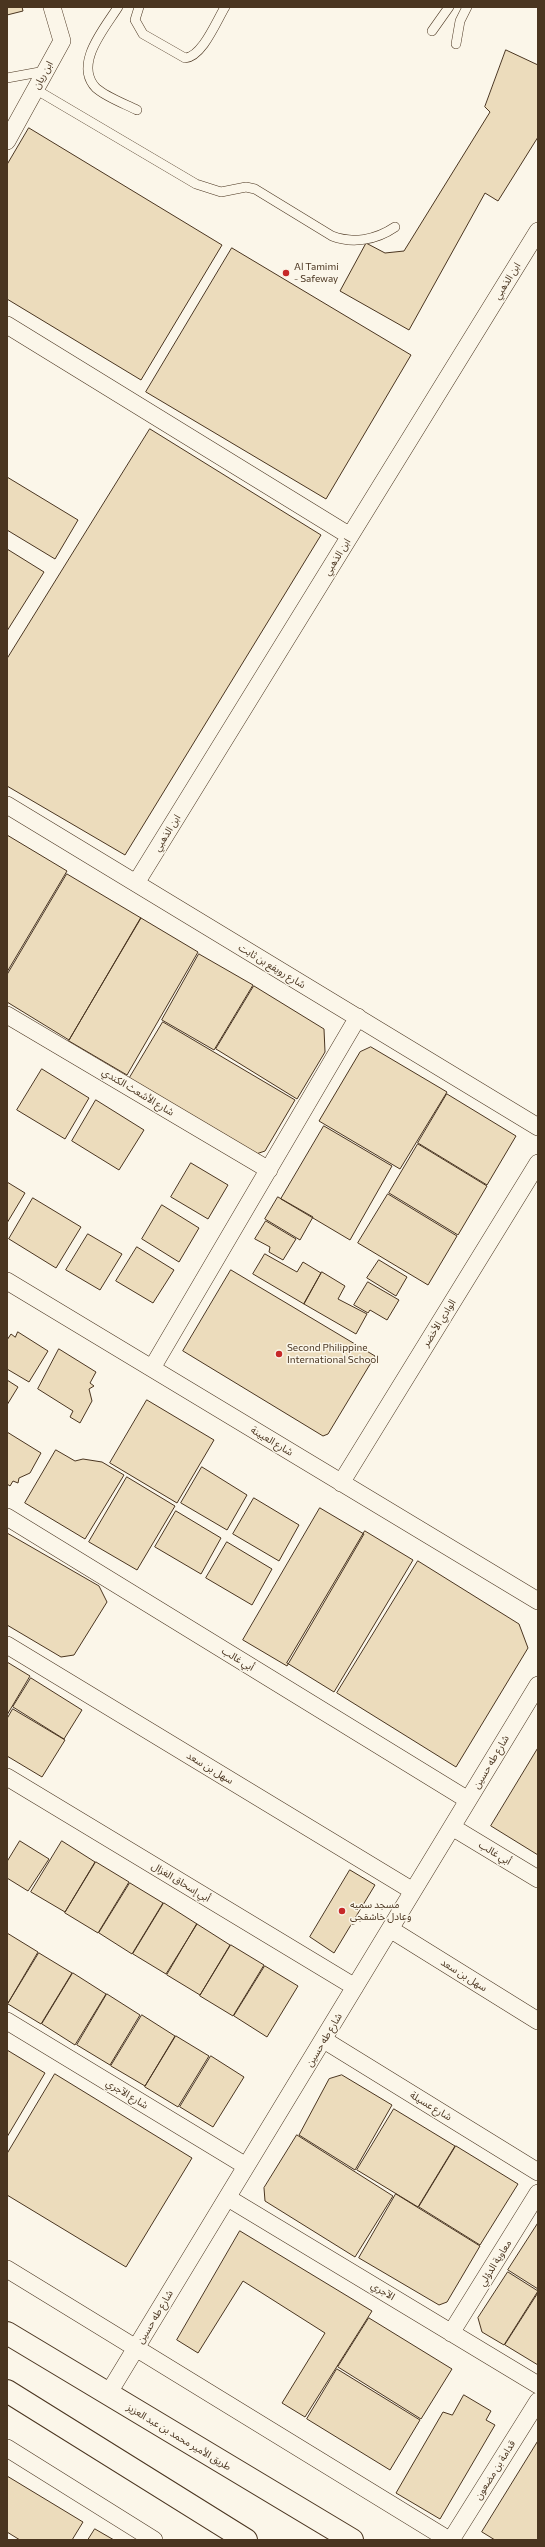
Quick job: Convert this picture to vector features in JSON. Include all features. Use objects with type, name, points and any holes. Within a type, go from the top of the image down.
[{"type":"main road","name":"طريق الأمير محمد بن عبد العزيز","points":[[7,2333],[352,2540]]},
{"type":"main road","points":[[7,2391],[246,2540]]},
{"type":"street","name":"ابن ريان","points":[[7,141],[62,41],[52,7]]},
{"type":"street","name":"ابن الذهبي","points":[[136,883],[538,231]]},
{"type":"street","points":[[7,325],[350,536]]},
{"type":"street","name":"شارع رويفع بن ثابت","points":[[7,805],[538,1127]]},
{"type":"street","name":"شارع الأشعث الكندي","points":[[7,1015],[269,1170]]},
{"type":"street","points":[[152,1368],[358,1017]]},
{"type":"street","name":"الوادي الأخضر","points":[[341,1483],[538,1163]]},
{"type":"street","name":"شارع العيينة","points":[[9,1287],[152,1368],[538,1601]]},
{"type":"street","name":"أبي غالب","points":[[7,1517],[468,1800]]},
{"type":"street","name":"سهل بن سعد","points":[[7,1645],[413,1890]]},
{"type":"street","name":"شارع طه حسين","points":[[108,2394],[324,2040],[538,1684]]},
{"type":"street","name":"أبي إسحاق الغزال","points":[[7,1777],[355,1987]]},
{"type":"street","name":"أبي غالب","points":[[452,1827],[538,1879]]},
{"type":"street","name":"سهل بن سعد","points":[[390,1929],[538,2021]]},
{"type":"street","name":"شارع الآجري","points":[[7,2021],[246,2166]]},
{"type":"street","name":"شارع عسيلة","points":[[324,2040],[538,2172]]},
{"type":"street","name":"معاوية الدؤلي","points":[[451,2333],[538,2193]]},
{"type":"street","name":"الآجري","points":[[228,2198],[538,2385]]},
{"type":"street","points":[[7,2269],[450,2540]]},
{"type":"street","name":"قدامة بن مضعون","points":[[450,2540],[538,2401]]},
{"type":"street","points":[[7,2448],[154,2540]]},
{"type":"lane","points":[[118,7],[89,55],[90,76],[96,88],[137,110]]},
{"type":"lane","points":[[139,7],[135,20],[138,29],[185,58],[192,58],[199,52],[225,7]]},
{"type":"lane","points":[[432,31],[449,7]]},
{"type":"lane","points":[[456,44],[460,22],[467,7]]},
{"type":"lane","points":[[7,78],[45,72]]},
{"type":"lane","points":[[35,89],[196,184],[221,192],[246,187],[255,189],[341,240],[366,240],[386,233],[395,227]]},
{"type":"building","points":[[7,7],[22,7],[23,11],[7,15]]},
{"type":"building","points":[[506,50],[538,65],[538,137],[498,201],[485,193],[409,330],[340,291],[366,243],[385,253],[404,251],[490,112],[485,107]]},
{"type":"building","points":[[29,128],[222,245],[141,380],[7,299],[7,165]]},
{"type":"building","points":[[232,248],[411,355],[326,499],[146,392]]},
{"type":"building","points":[[150,429],[321,535],[125,855],[7,786],[7,659]]},
{"type":"building","points":[[7,477],[78,520],[55,559],[7,530]]},
{"type":"building","points":[[7,549],[44,572],[7,631]]},
{"type":"building","points":[[7,835],[67,871],[7,972]]},
{"type":"building","points":[[67,874],[141,918],[69,1040],[7,1002],[7,975]]},
{"type":"building","points":[[141,918],[198,952],[127,1075],[69,1041]]},
{"type":"building","points":[[199,954],[253,985],[214,1050],[162,1020]]},
{"type":"building","points":[[254,986],[324,1029],[325,1052],[297,1099],[216,1049]]},
{"type":"building","points":[[163,1022],[295,1100],[265,1151],[256,1154],[129,1079]]},
{"type":"building","points":[[371,1047],[447,1092],[400,1169],[319,1121],[360,1052]]},
{"type":"building","points":[[42,1069],[89,1098],[65,1139],[17,1110]]},
{"type":"building","points":[[447,1094],[516,1136],[487,1185],[418,1143]]},
{"type":"building","points":[[96,1100],[144,1130],[119,1170],[72,1141]]},
{"type":"building","points":[[324,1126],[392,1166],[350,1240],[281,1199]]},
{"type":"building","points":[[418,1144],[487,1186],[458,1235],[389,1193]]},
{"type":"building","points":[[191,1163],[228,1185],[208,1219],[171,1197]]},
{"type":"building","points":[[7,1182],[25,1193],[7,1223]]},
{"type":"building","points":[[388,1194],[457,1236],[428,1285],[358,1243]]},
{"type":"building","points":[[278,1197],[313,1217],[300,1240],[265,1219]]},
{"type":"building","points":[[33,1198],[81,1227],[56,1268],[9,1239]]},
{"type":"building","points":[[162,1205],[199,1228],[179,1262],[142,1239]]},
{"type":"building","points":[[266,1221],[296,1239],[283,1260],[269,1252],[270,1247],[255,1239]]},
{"type":"building","points":[[88,1234],[122,1254],[100,1290],[66,1270]]},
{"type":"building","points":[[137,1247],[174,1270],[153,1303],[116,1281]]},
{"type":"building","points":[[265,1254],[297,1272],[303,1262],[321,1273],[304,1304],[253,1274]]},
{"type":"building","points":[[379,1260],[407,1277],[396,1296],[367,1278]]},
{"type":"building","name":"Second Philippine International School","points":[[231,1270],[375,1356],[328,1434],[323,1436],[183,1351]]},
{"type":"building","points":[[322,1272],[345,1286],[338,1299],[367,1314],[356,1334],[304,1304]]},
{"type":"building","points":[[368,1282],[399,1300],[387,1320],[370,1310],[368,1313],[354,1305]]},
{"type":"building","points":[[18,1332],[48,1351],[29,1382],[7,1369],[7,1340],[11,1334],[15,1337]]},
{"type":"building","points":[[59,1349],[96,1372],[90,1383],[94,1386],[89,1389],[92,1401],[80,1423],[70,1417],[73,1411],[38,1389]]},
{"type":"building","points":[[7,1380],[18,1387],[7,1405]]},
{"type":"building","points":[[147,1400],[214,1440],[177,1503],[110,1463]]},
{"type":"building","points":[[7,1432],[41,1453],[30,1473],[19,1478],[18,1483],[13,1481],[10,1486],[7,1484]]},
{"type":"building","points":[[56,1450],[75,1461],[83,1459],[102,1462],[124,1475],[85,1539],[25,1503]]},
{"type":"building","points":[[202,1467],[247,1495],[227,1530],[181,1503]]},
{"type":"building","points":[[127,1477],[175,1506],[137,1570],[89,1542]]},
{"type":"building","points":[[254,1498],[299,1525],[279,1561],[233,1534]]},
{"type":"building","points":[[320,1508],[364,1534],[287,1666],[243,1640]]},
{"type":"building","points":[[176,1511],[221,1538],[201,1574],[155,1547]]},
{"type":"building","points":[[365,1531],[413,1560],[334,1692],[287,1663]]},
{"type":"building","points":[[7,1533],[99,1586],[107,1602],[74,1655],[61,1657],[7,1625]]},
{"type":"building","points":[[227,1542],[272,1569],[252,1605],[206,1578]]},
{"type":"building","points":[[418,1561],[519,1624],[528,1648],[456,1767],[337,1693]]},
{"type":"building","points":[[7,1662],[30,1676],[7,1715]]},
{"type":"building","points":[[31,1678],[82,1710],[64,1739],[13,1707]]},
{"type":"building","points":[[13,1709],[65,1740],[42,1777],[7,1756],[7,1719]]},
{"type":"building","points":[[538,1748],[538,1855],[491,1826]]},
{"type":"building","points":[[20,1841],[49,1859],[28,1891],[7,1878],[7,1862]]},
{"type":"building","points":[[62,1841],[95,1862],[65,1912],[31,1892]]},
{"type":"building","points":[[96,1862],[129,1882],[98,1933],[65,1913]]},
{"type":"building","name":"مسجد سميه وعادل خاشقجي","points":[[350,1870],[375,1885],[334,1953],[310,1937]]},
{"type":"building","points":[[130,1883],[163,1903],[132,1954],[99,1933]]},
{"type":"building","points":[[164,1903],[197,1924],[166,1974],[133,1954]]},
{"type":"building","points":[[197,1924],[230,1945],[200,1995],[167,1975]]},
{"type":"building","points":[[7,1933],[38,1952],[8,2003],[7,2002]]},
{"type":"building","points":[[231,1945],[264,1965],[233,2016],[200,1996]]},
{"type":"building","points":[[39,1953],[72,1973],[41,2024],[8,2004]]},
{"type":"building","points":[[265,1966],[298,1986],[267,2037],[234,2016]]},
{"type":"building","points":[[73,1973],[106,1994],[75,2045],[42,2024]]},
{"type":"building","points":[[107,1994],[140,2015],[110,2065],[77,2045]]},
{"type":"building","points":[[142,2015],[175,2036],[145,2086],[111,2066]]},
{"type":"building","points":[[176,2036],[209,2056],[178,2107],[145,2087]]},
{"type":"building","points":[[7,2050],[45,2073],[7,2137]]},
{"type":"building","points":[[211,2056],[244,2077],[213,2127],[180,2107]]},
{"type":"building","points":[[55,2074],[192,2158],[126,2267],[7,2195],[7,2154]]},
{"type":"building","points":[[342,2075],[392,2105],[355,2170],[299,2135],[329,2079]]},
{"type":"building","points":[[394,2109],[455,2146],[418,2207],[357,2170]]},
{"type":"building","points":[[297,2135],[393,2196],[355,2257],[265,2201],[264,2188]]},
{"type":"building","points":[[456,2146],[518,2184],[480,2245],[419,2207]]},
{"type":"building","points":[[396,2194],[480,2246],[447,2302],[439,2305],[359,2258]]},
{"type":"building","points":[[538,2223],[538,2289],[508,2270]]},
{"type":"building","points":[[240,2231],[372,2311],[305,2417],[282,2403],[325,2333],[243,2281],[198,2353],[177,2340]]},
{"type":"building","points":[[508,2272],[538,2291],[504,2345],[482,2332],[478,2318]]},
{"type":"building","points":[[538,2293],[538,2365],[505,2345]]},
{"type":"building","points":[[369,2318],[452,2369],[421,2419],[338,2367]]},
{"type":"building","points":[[337,2369],[420,2420],[390,2470],[307,2419]]},
{"type":"building","points":[[464,2395],[491,2411],[486,2420],[495,2425],[440,2519],[396,2493],[443,2412],[452,2415]]},
{"type":"building","points":[[538,2441],[538,2540],[495,2540],[482,2532]]},
{"type":"building","points":[[7,2476],[83,2522],[72,2540],[20,2540],[7,2532]]},
{"type":"building","points":[[95,2529],[114,2540],[88,2540]]},
{"type":"place","name":"Al Tamimi - Safeway","points":[[286,273]]},
{"type":"place","name":"Second Philippine International School","points":[[279,1354]]},
{"type":"place","name":"مسجد سميه وعادل خاشقجي","points":[[342,1911]]}]
